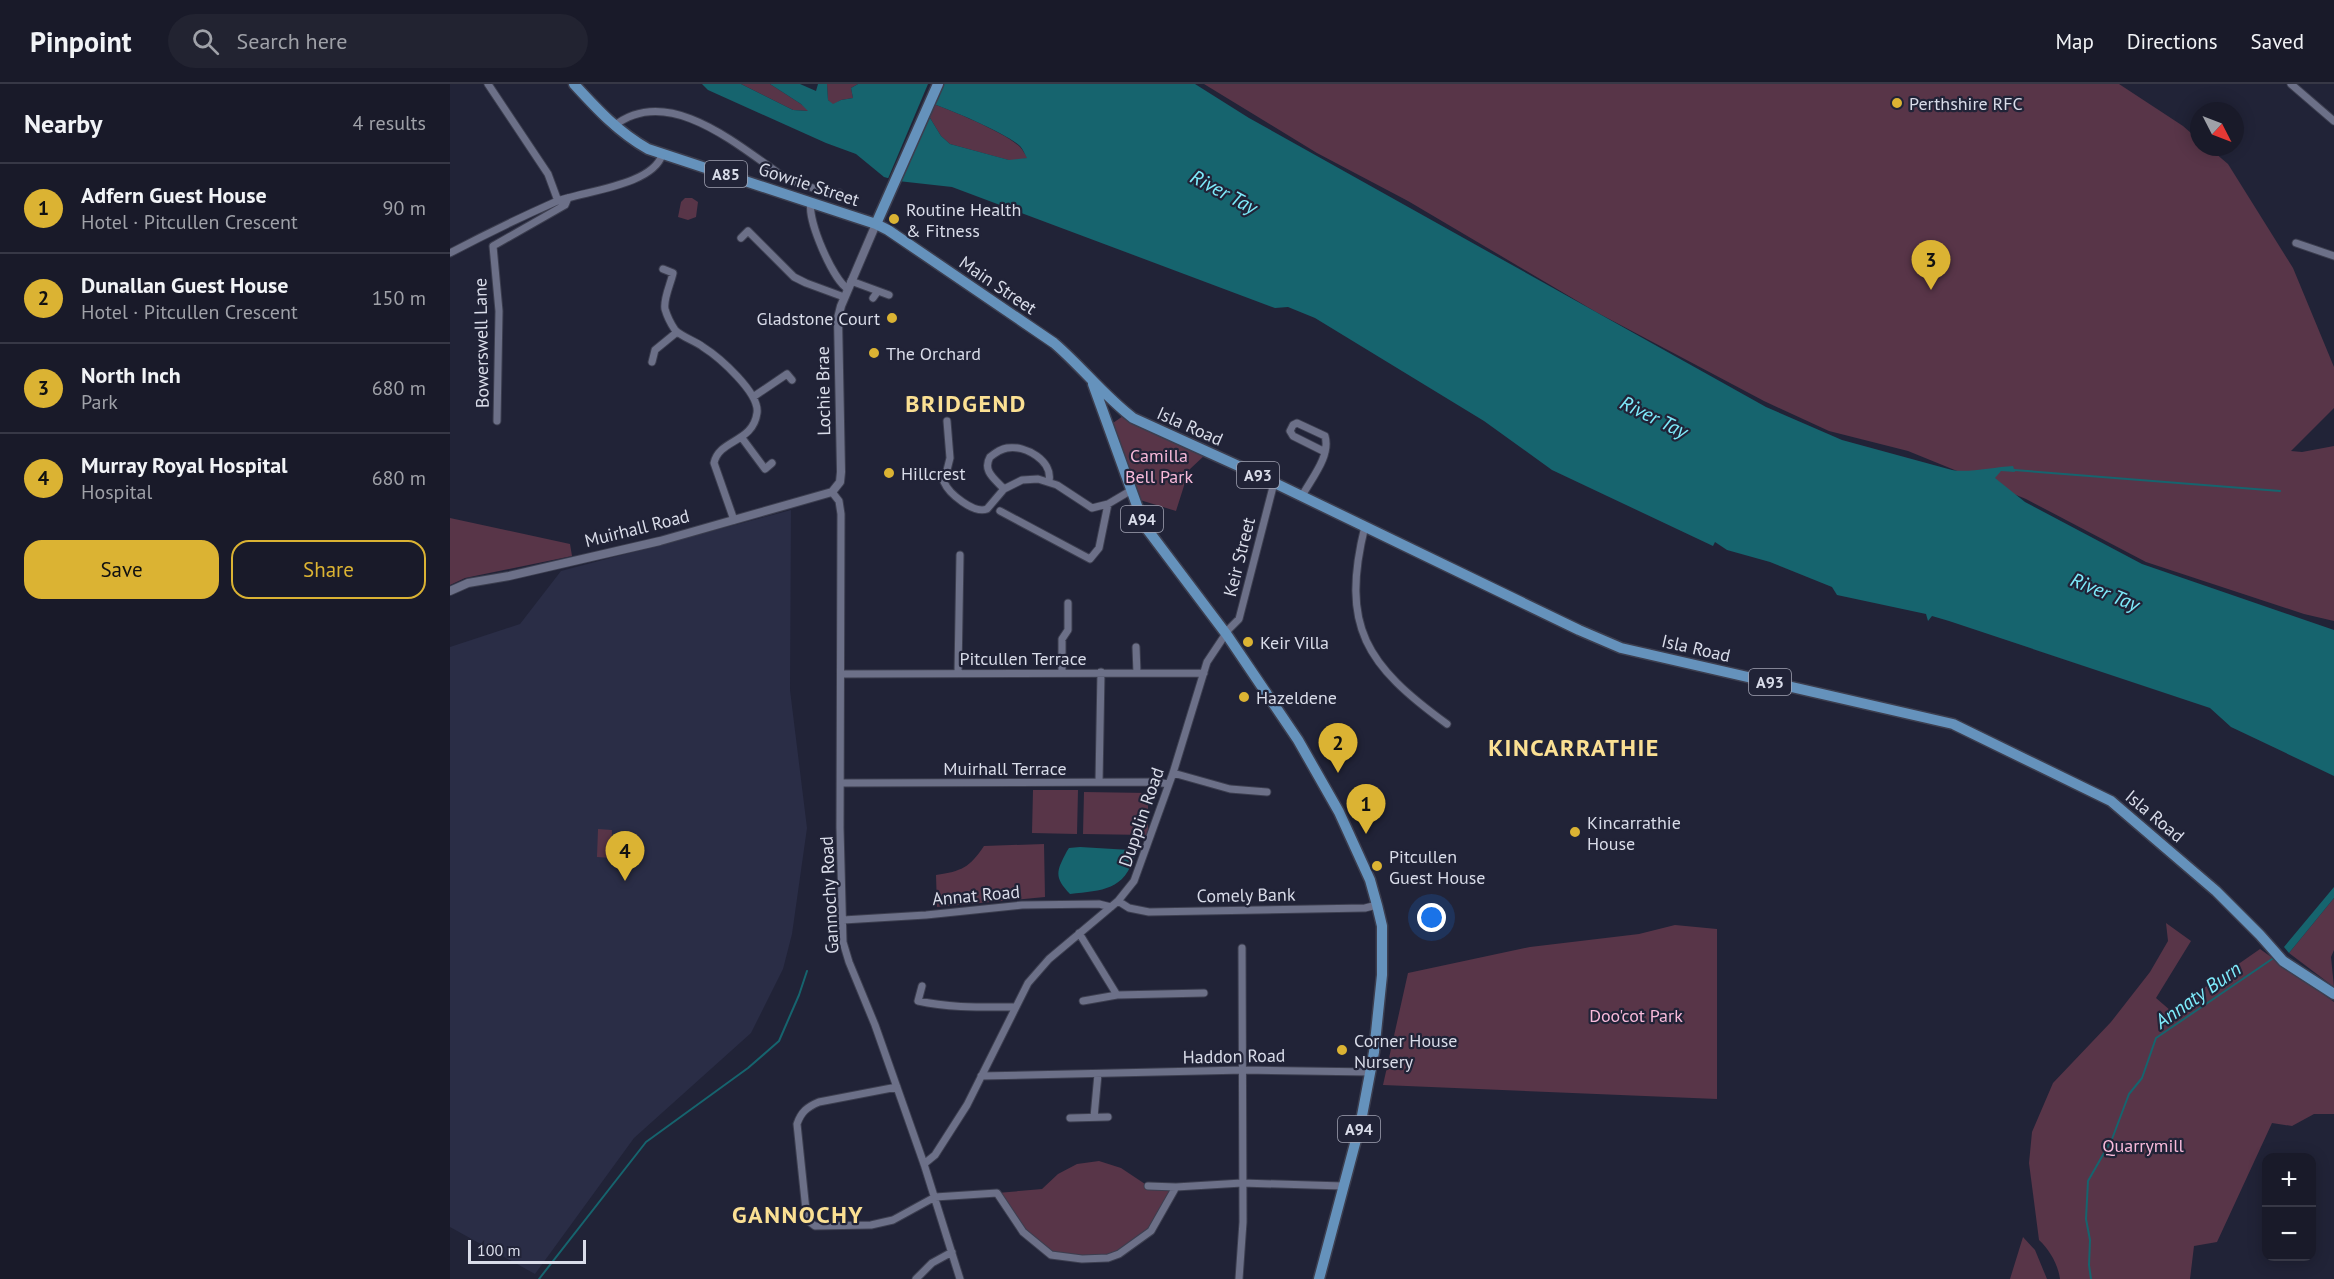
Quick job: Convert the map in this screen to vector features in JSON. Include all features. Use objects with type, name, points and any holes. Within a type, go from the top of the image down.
[{"type":"main road","name":"A85","points":[[574,84],[628,138],[662,155]]},
{"type":"main road","points":[[876,224],[938,84]]},
{"type":"main road","name":"Gowrie Street","points":[[662,155],[876,224]]},
{"type":"main road","name":"Main Street","points":[[876,224],[1048,338],[1070,357],[1092,383]]},
{"type":"main road","name":"Isla Road","points":[[1092,383],[1108,394],[1133,418],[1365,525],[1579,630],[1621,648],[1953,724],[2111,801],[2216,891],[2283,961],[2334,994]]},
{"type":"main road","name":"A94","points":[[1092,383],[1144,525],[1227,635],[1298,740],[1339,812],[1370,880],[1377,905],[1382,926],[1381,990],[1371,1072],[1361,1121],[1320,1279]]},
{"type":"street","points":[[488,84],[548,174],[558,201]]},
{"type":"street","points":[[2291,84],[2334,122]]},
{"type":"street","points":[[614,126],[624,114],[640,105]]},
{"type":"street","points":[[698,113],[784,177],[833,194],[840,193]]},
{"type":"street","points":[[450,253],[558,201],[625,183],[653,169],[659,163],[662,155]]},
{"type":"street","name":"Bowerswell Lane","points":[[497,421],[500,311],[493,246],[565,205],[568,198]]},
{"type":"street","points":[[811,203],[810,212],[830,267],[848,289]]},
{"type":"street","name":"Lochie Brae","points":[[832,492],[840,479],[838,318],[876,224]]},
{"type":"street","points":[[741,238],[748,231],[794,277],[806,283],[878,291],[889,295]]},
{"type":"street","points":[[2296,243],[2334,256]]},
{"type":"street","points":[[663,269],[673,273],[664,306],[670,322],[677,332],[712,353],[745,384],[758,410],[749,432],[719,452],[714,463],[734,520]]},
{"type":"street","points":[[873,298],[878,291]]},
{"type":"street","points":[[652,362],[655,350],[677,332]]},
{"type":"street","points":[[753,397],[787,374],[792,380]]},
{"type":"street","points":[[947,421],[950,458],[945,477],[946,487],[968,504],[984,511],[1004,489],[1022,480],[1038,479],[1049,482],[1092,508],[1108,504],[1130,491]]},
{"type":"street","points":[[1302,496],[1325,452],[1327,442],[1325,436],[1303,424],[1293,425],[1290,431],[1293,436],[1325,452]]},
{"type":"street","points":[[742,438],[765,469],[772,463]]},
{"type":"street","points":[[1004,489],[988,471],[987,466],[990,457],[1007,448],[1023,450],[1042,460],[1049,468],[1049,482]]},
{"type":"street","name":"Keir Street","points":[[1227,635],[1229,629],[1239,619],[1274,483]]},
{"type":"street","name":"Muirhall Road","points":[[450,591],[468,583],[582,559],[832,492]]},
{"type":"street","name":"Gannochy Road","points":[[832,492],[838,501],[841,514],[843,942],[924,1164],[960,1279]]},
{"type":"street","points":[[1000,511],[1090,559],[1099,548],[1108,504]]},
{"type":"street","points":[[1365,525],[1357,557],[1354,588],[1361,630],[1370,653],[1410,698],[1447,724]]},
{"type":"street","points":[[958,673],[960,555]]},
{"type":"street","points":[[1062,673],[1062,639],[1068,630],[1068,603]]},
{"type":"street","name":"Dupplin Road","points":[[924,1164],[936,1155],[952,1131],[1028,983],[1042,967],[1118,900],[1134,881],[1173,773],[1208,662],[1227,635]]},
{"type":"street","points":[[1136,646],[1137,673]]},
{"type":"street","points":[[1099,783],[1101,672]]},
{"type":"street","name":"Pitcullen Terrace","points":[[842,674],[1204,673]]},
{"type":"street","points":[[1173,773],[1230,789],[1267,792]]},
{"type":"street","name":"Muirhall Terrace","points":[[841,783],[1169,784]]},
{"type":"street","name":"Comely Bank","points":[[1118,900],[1129,908],[1149,912],[1365,908],[1377,905]]},
{"type":"street","name":"Annat Road","points":[[843,920],[926,915],[1022,905],[1099,903],[1110,907]]},
{"type":"street","points":[[1079,933],[1117,995]]},
{"type":"street","points":[[1239,1279],[1243,1249],[1242,948]]},
{"type":"street","points":[[922,986],[918,1001],[954,1006],[1015,1007]]},
{"type":"street","points":[[1083,1001],[1117,995],[1204,993]]},
{"type":"street","name":"Haddon Road","points":[[981,1076],[1244,1070],[1371,1072]]},
{"type":"street","points":[[1094,1117],[1098,1074]]},
{"type":"street","points":[[897,1087],[819,1102],[808,1107],[800,1116],[797,1124],[807,1220],[815,1226],[871,1225],[893,1220],[935,1197],[997,1193],[1023,1232],[1052,1255],[1082,1259],[1108,1258],[1119,1254],[1151,1231],[1176,1187]]},
{"type":"street","points":[[1070,1118],[1108,1117]]},
{"type":"street","points":[[1148,1186],[1176,1187],[1242,1183],[1343,1186]]},
{"type":"street","points":[[916,1279],[932,1263],[952,1252]]},
{"type":"shaded area","points":[[791,510],[790,690],[807,828],[792,934],[783,969],[751,1033],[634,1138],[535,1274],[450,1227],[450,647],[520,624],[561,571]]},
{"type":"green space","points":[[741,84],[770,84],[810,111],[793,110]]},
{"type":"green space","points":[[827,84],[858,84],[851,88],[853,98],[841,100],[833,105],[828,100]]},
{"type":"green space","points":[[1204,84],[2119,84],[2190,132],[2190,156],[2219,156],[2228,164],[2293,268],[2334,367],[2334,408],[2291,451],[2302,452],[2334,446],[2334,621],[2304,614],[2146,562],[2026,499],[1908,451],[1829,431],[1764,401],[1596,312],[1408,201],[1317,153]]},
{"type":"green space","points":[[931,103],[1003,135],[1020,147],[1028,158],[1012,161],[950,144],[941,136],[927,113]]},
{"type":"green space","points":[[685,198],[692,198],[698,202],[696,217],[688,220],[678,217],[681,202]]},
{"type":"green space","name":"Camilla Bell Park","points":[[1123,416],[1206,454],[1189,470],[1176,511],[1140,500],[1113,423]]},
{"type":"green space","points":[[450,518],[570,544],[572,556],[465,578],[450,585]]},
{"type":"green space","points":[[1033,790],[1078,790],[1077,834],[1032,833]]},
{"type":"green space","points":[[1084,792],[1148,793],[1148,835],[1083,834]]},
{"type":"green space","points":[[598,829],[612,830],[611,858],[597,857]]},
{"type":"green space","points":[[1044,844],[1045,897],[937,907],[936,875],[952,872],[969,864],[984,846]]},
{"type":"green space","points":[[2334,898],[2334,950],[2331,957],[2334,987],[2289,953]]},
{"type":"green space","name":"Quarrymill","points":[[2166,923],[2191,941],[2156,998],[2171,1011],[2260,949],[2334,1002],[2334,1114],[2314,1114],[2292,1126],[2272,1123],[2217,1242],[2194,1246],[2190,1279],[2060,1279],[2052,1257],[2039,1240],[2029,1163],[2032,1132],[2053,1083],[2111,1022],[2150,972],[2168,941]]},
{"type":"green space","name":"Doo'cot Park","points":[[1675,925],[1717,929],[1717,1099],[1383,1085],[1408,973],[1530,947],[1639,934]]},
{"type":"green space","points":[[1099,1161],[1121,1168],[1148,1186],[1176,1187],[1151,1231],[1108,1258],[1051,1255],[1023,1232],[997,1193],[1042,1189],[1058,1174],[1077,1164]]},
{"type":"green space","points":[[2023,1237],[2035,1250],[2047,1279],[2010,1279]]},
{"type":"water","name":"River Tay","points":[[702,84],[741,84],[793,110],[808,111],[770,84],[800,84],[816,91],[818,84],[827,84],[828,100],[833,104],[853,98],[851,88],[858,84],[1195,84],[1249,118],[1766,407],[1842,440],[1952,470],[2013,466],[2015,472],[2001,471],[1995,478],[2025,502],[2142,564],[2334,630],[2334,776],[2231,727],[2210,708],[1949,621],[1932,616],[1928,621],[1926,614],[1837,595],[1832,587],[1770,562],[1727,550],[1715,542],[1713,546],[1552,470],[1484,421],[1315,318],[1288,307],[1275,308],[952,187],[898,181],[884,177],[856,154],[826,143],[708,90]],"holes":[[[931,103],[1003,135],[1020,146],[1027,158],[1009,160],[950,144],[941,136],[927,113]]]},
{"type":"water","points":[[1069,848],[1130,850],[1135,855],[1125,876],[1118,882],[1102,889],[1070,894],[1061,883],[1059,869]]},
{"type":"water","points":[[2334,887],[2334,898],[2289,953],[2284,947]]},
{"type":"pier","points":[[928,84],[942,84],[897,184],[887,181]]},
{"type":"waterway","points":[[2014,470],[2280,491]]},
{"type":"waterway","name":"Annaty Burn","points":[[2091,1279],[2090,1240],[2086,1219],[2088,1181],[2112,1139],[2129,1094],[2142,1078],[2156,1038],[2275,957]]},
{"type":"waterway","points":[[539,1279],[646,1142],[748,1068],[779,1041],[807,971]]},
{"type":"place","name":"Perthshire RFC","points":[[1897,103]]},
{"type":"place","name":"Routine Health & Fitness","points":[[894,219]]},
{"type":"place","name":"North Inch","points":[[1931,290]]},
{"type":"place","name":"Gladstone Court","points":[[892,318]]},
{"type":"place","name":"The Orchard","points":[[874,353]]},
{"type":"place","name":"Hillcrest","points":[[889,473]]},
{"type":"place","name":"Keir Villa","points":[[1248,642]]},
{"type":"place","name":"Hazeldene","points":[[1244,697]]},
{"type":"place","name":"Dunallan Guest House","points":[[1338,773]]},
{"type":"place","name":"Kincarrathie House","points":[[1575,832]]},
{"type":"place","name":"Adfern Guest House","points":[[1366,834]]},
{"type":"place","name":"Pitcullen Guest House","points":[[1377,866]]},
{"type":"place","name":"Murray Royal Hospital","points":[[625,881]]},
{"type":"place","name":"Corner House Nursery","points":[[1342,1050]]},
{"type":"district","name":"BRIDGEND","points":[[966,403]]},
{"type":"district","name":"KINCARRATHIE","points":[[1574,747]]},
{"type":"district","name":"GANNOCHY","points":[[798,1214]]}]
